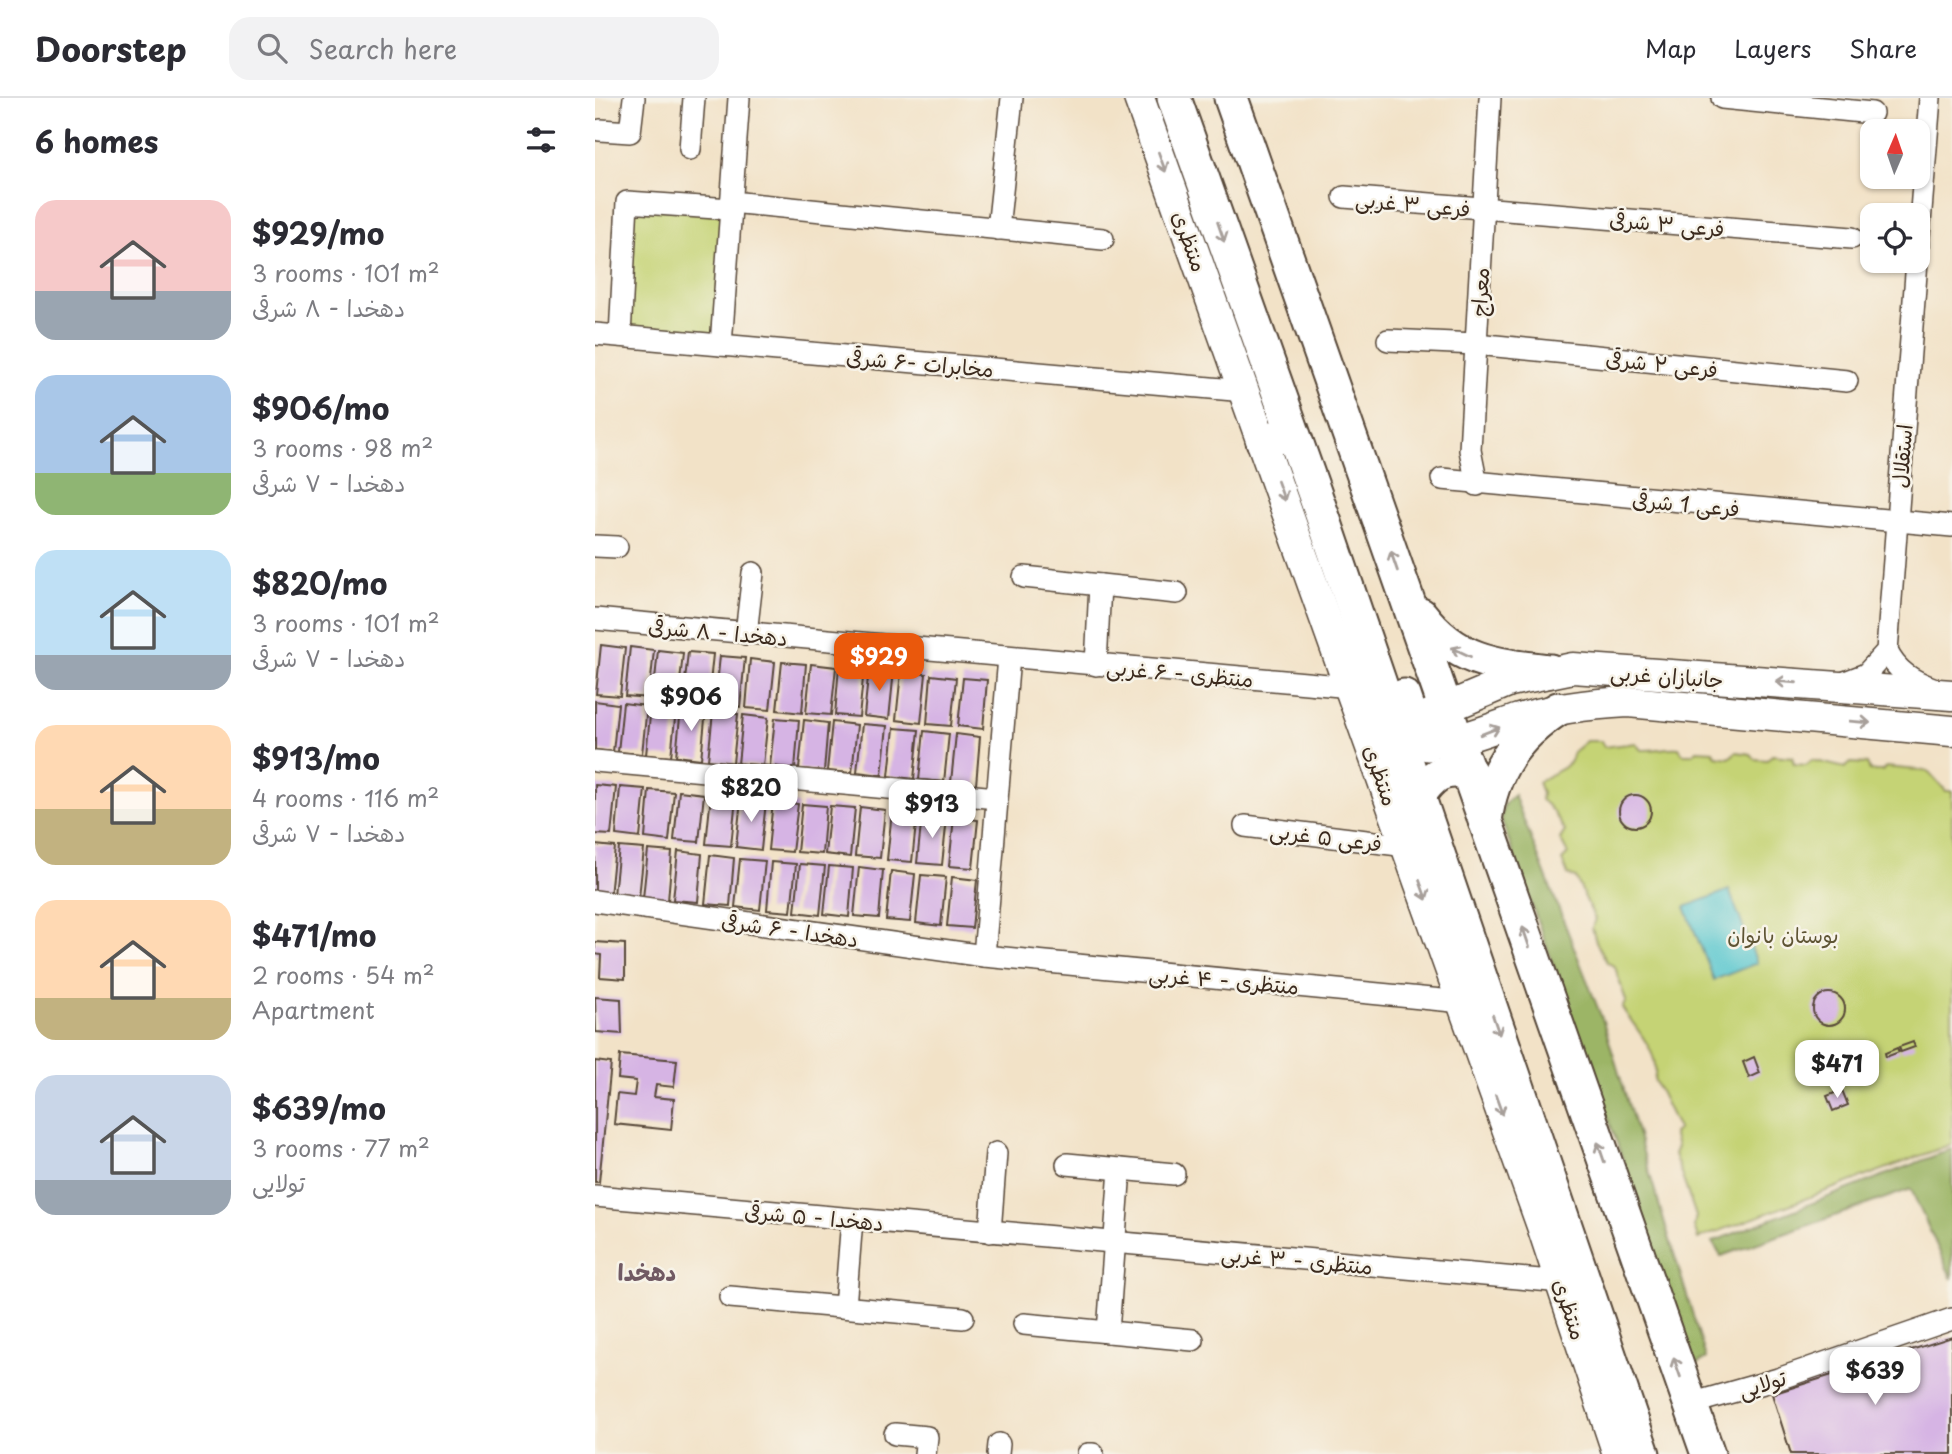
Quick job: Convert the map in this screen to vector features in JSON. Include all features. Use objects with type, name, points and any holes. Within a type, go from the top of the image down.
[{"type":"main road","name":"منتظری","points":[[1174,98],[1277,437],[1324,520],[1428,743],[1485,821],[1707,1454]]},
{"type":"main road","name":"منتظری","points":[[1231,98],[1447,707],[1428,743],[1417,797],[1643,1454]]},
{"type":"main road","points":[[1324,520],[1357,563],[1385,643],[1428,743],[1451,770],[1432,777],[1417,797]]},
{"type":"main road","points":[[1407,596],[1435,634],[1452,648],[1475,659],[1551,671]]},
{"type":"main road","points":[[1385,643],[1402,646],[1413,642],[1419,632]]},
{"type":"main road","points":[[1485,821],[1489,792],[1505,760],[1532,726],[1568,707]]},
{"type":"street","points":[[600,130],[630,132],[634,98]]},
{"type":"street","points":[[690,149],[694,98]]},
{"type":"street","points":[[721,345],[739,98]]},
{"type":"street","points":[[998,229],[1012,98]]},
{"type":"street","name":"منتظری","points":[[1139,98],[1245,391],[1277,437],[1351,687],[1562,1282],[1618,1454]]},
{"type":"street","name":"معراج","points":[[1477,485],[1470,450],[1490,98]]},
{"type":"street","points":[[1722,98],[1872,113]]},
{"type":"street","points":[[1922,203],[1930,98]]},
{"type":"street","name":"فرعی ۳ غربی","points":[[1344,197],[1482,208]]},
{"type":"street","points":[[620,336],[627,202],[731,206],[1103,239]]},
{"type":"street","name":"فرعی ۳ شرقی","points":[[1482,208],[1853,238]]},
{"type":"street","name":"استقلال","points":[[1887,651],[1916,273]]},
{"type":"street","name":"مخابرات -۶ شرقی","points":[[595,334],[1245,391]]},
{"type":"street","name":"فرعی ۲ شرقی","points":[[1388,340],[1476,344],[1847,381]]},
{"type":"street","name":"فرعی 1 شرقی","points":[[1442,480],[1952,526]]},
{"type":"street","points":[[595,546],[617,547]]},
{"type":"street","points":[[746,634],[753,573]]},
{"type":"street","points":[[1024,577],[1177,593]]},
{"type":"street","points":[[1096,665],[1100,585]]},
{"type":"street","name":"دهخدا - ۸ شرقی","points":[[595,620],[1009,657]]},
{"type":"street","points":[[1835,685],[1855,681],[1866,674],[1887,651],[1892,662],[1912,680],[1952,694]]},
{"type":"street","points":[[984,956],[1009,657]]},
{"type":"street","name":"منتظری - ۶ غربی","points":[[1009,657],[1351,687]]},
{"type":"street","name":"جانبازان غربی","points":[[1447,707],[1510,681],[1573,668],[1952,694]]},
{"type":"street","points":[[1510,681],[1504,690],[1506,698],[1513,703],[1568,707]]},
{"type":"street","name":"جانبازان غربی","points":[[1428,743],[1568,707],[1628,702],[1952,731]]},
{"type":"street","points":[[595,761],[997,798]]},
{"type":"street","name":"فرعی ۵ غربی","points":[[1245,826],[1407,846]]},
{"type":"street","name":"دهخدا - ۶ شرقی","points":[[595,901],[984,956]]},
{"type":"street","name":"منتظری - ۴ غربی","points":[[984,956],[1463,1002]]},
{"type":"street","points":[[990,1231],[996,1153]]},
{"type":"street","points":[[1067,1164],[1174,1174]]},
{"type":"street","points":[[1108,1332],[1121,1169]]},
{"type":"street","name":"دهخدا - ۵ شرقی","points":[[595,1196],[1033,1235]]},
{"type":"street","points":[[845,1307],[852,1219]]},
{"type":"street","name":"منتظری - ۳ غربی","points":[[1033,1235],[1562,1282]]},
{"type":"street","points":[[730,1297],[963,1318]]},
{"type":"street","name":"تولایی","points":[[1690,1404],[1778,1379],[1952,1319]]},
{"type":"street","points":[[1024,1324],[1193,1340]]},
{"type":"street","points":[[895,1434],[926,1437],[925,1454]]},
{"type":"green space","points":[[633,206],[723,214],[715,337],[626,330]]},
{"type":"green space","name":"بوستان بانوان","points":[[1586,741],[1601,741],[1604,747],[1636,743],[1641,750],[1679,748],[1683,754],[1692,754],[1697,750],[1713,751],[1716,756],[1729,758],[1736,752],[1751,754],[1755,759],[1767,760],[1772,755],[1792,757],[1794,764],[1806,765],[1812,760],[1845,768],[1851,763],[1867,764],[1870,771],[1882,771],[1886,767],[1928,771],[1946,791],[1952,791],[1952,1144],[1698,1239],[1694,1226],[1696,1216],[1674,1154],[1677,1147],[1673,1133],[1678,1129],[1654,1079],[1651,1051],[1622,1008],[1626,1001],[1615,967],[1607,962],[1596,942],[1592,928],[1595,919],[1576,878],[1568,875],[1562,860],[1568,854],[1560,839],[1565,831],[1541,800],[1542,793],[1538,782],[1564,767],[1573,752]]},
{"type":"green space","points":[[1514,795],[1603,1021],[1706,1358],[1696,1365],[1684,1359],[1622,1157],[1501,819],[1504,804]]},
{"type":"green space","points":[[1952,1149],[1952,1279],[1911,1189],[1721,1256],[1712,1242]]},
{"type":"water","points":[[1729,890],[1757,963],[1714,980],[1685,907]]},
{"type":"building","points":[[601,645],[625,648],[620,696],[596,694]]},
{"type":"building","points":[[630,647],[654,650],[649,698],[625,696]]},
{"type":"building","points":[[658,650],[683,653],[678,701],[653,699]]},
{"type":"building","points":[[688,652],[713,654],[708,703],[683,700]]},
{"type":"building","points":[[720,656],[745,658],[740,707],[715,704]]},
{"type":"building","points":[[750,659],[775,662],[770,710],[746,708]]},
{"type":"building","points":[[782,662],[806,664],[802,713],[777,710]]},
{"type":"building","points":[[811,664],[836,667],[831,715],[806,713]]},
{"type":"building","points":[[839,666],[864,669],[859,717],[835,715]]},
{"type":"building","points":[[869,668],[894,670],[889,719],[864,716]]},
{"type":"building","points":[[901,672],[926,674],[921,723],[896,720]]},
{"type":"building","points":[[931,675],[956,678],[951,726],[927,724]]},
{"type":"building","points":[[963,678],[987,680],[983,729],[958,726]]},
{"type":"building","points":[[595,701],[618,704],[613,752],[595,750]]},
{"type":"building","points":[[623,703],[647,706],[642,754],[618,752]]},
{"type":"building","points":[[651,706],[676,709],[671,757],[646,755]]},
{"type":"building","points":[[681,708],[706,710],[701,759],[676,756]]},
{"type":"building","points":[[713,712],[738,714],[733,763],[708,760]]},
{"type":"building","points":[[743,715],[768,718],[763,766],[738,764]]},
{"type":"building","points":[[775,718],[799,720],[795,769],[770,766]]},
{"type":"building","points":[[804,720],[828,723],[824,771],[799,769]]},
{"type":"building","points":[[832,722],[857,725],[852,773],[827,771]]},
{"type":"building","points":[[862,724],[887,726],[882,775],[857,772]]},
{"type":"building","points":[[894,728],[919,730],[914,779],[889,776]]},
{"type":"building","points":[[924,731],[949,734],[944,782],[919,780]]},
{"type":"building","points":[[956,734],[980,737],[976,785],[951,782]]},
{"type":"building","points":[[595,785],[616,787],[611,835],[595,834]]},
{"type":"building","points":[[620,787],[645,789],[640,838],[616,835]]},
{"type":"building","points":[[649,790],[674,792],[669,841],[645,838]]},
{"type":"building","points":[[679,791],[704,794],[699,842],[674,840]]},
{"type":"building","points":[[711,795],[736,798],[731,846],[706,844]]},
{"type":"building","points":[[1635,795],[1647,799],[1651,811],[1647,823],[1635,827],[1623,823],[1619,811],[1623,799]]},
{"type":"building","points":[[741,799],[766,801],[761,850],[736,847]]},
{"type":"building","points":[[773,801],[798,804],[792,852],[768,850]]},
{"type":"building","points":[[802,804],[826,806],[822,854],[797,852]]},
{"type":"building","points":[[830,806],[855,808],[850,857],[825,854]]},
{"type":"building","points":[[860,807],[885,810],[880,858],[855,856]]},
{"type":"building","points":[[892,811],[917,814],[912,862],[887,860]]},
{"type":"building","points":[[922,815],[947,817],[942,865],[917,863]]},
{"type":"building","points":[[954,817],[978,820],[973,868],[949,866]]},
{"type":"building","points":[[595,845],[615,847],[610,896],[595,894]]},
{"type":"building","points":[[619,847],[644,849],[639,898],[614,895]]},
{"type":"building","points":[[648,850],[672,852],[668,901],[643,898]]},
{"type":"building","points":[[678,851],[702,854],[698,902],[673,900]]},
{"type":"building","points":[[710,855],[734,858],[730,906],[705,904]]},
{"type":"building","points":[[740,859],[765,861],[760,910],[735,907]]},
{"type":"building","points":[[771,862],[796,864],[791,912],[767,910]]},
{"type":"building","points":[[800,864],[825,866],[820,915],[795,912]]},
{"type":"building","points":[[829,866],[853,868],[849,917],[824,914]]},
{"type":"building","points":[[859,867],[883,870],[879,918],[854,916]]},
{"type":"building","points":[[891,871],[915,874],[910,922],[886,920]]},
{"type":"building","points":[[921,875],[946,877],[941,926],[916,923]]},
{"type":"building","points":[[952,877],[977,880],[972,928],[947,926]]},
{"type":"building","points":[[595,942],[625,944],[625,979],[600,977],[601,955],[595,954]]},
{"type":"building","points":[[1829,993],[1840,998],[1845,1009],[1840,1020],[1829,1025],[1818,1020],[1813,1009],[1818,998]]},
{"type":"building","points":[[595,997],[621,999],[622,1034],[596,1032]]},
{"type":"building","points":[[1913,1042],[1915,1047],[1901,1052],[1899,1047]]},
{"type":"building","points":[[1897,1048],[1899,1052],[1886,1057],[1885,1053]]},
{"type":"building","points":[[620,1055],[677,1060],[674,1087],[656,1085],[654,1097],[674,1099],[671,1130],[614,1124],[617,1094],[634,1096],[636,1081],[618,1079]]},
{"type":"building","points":[[1754,1057],[1760,1073],[1749,1078],[1743,1062]]},
{"type":"building","points":[[595,1061],[611,1063],[599,1182],[595,1182]]},
{"type":"building","points":[[1842,1090],[1848,1105],[1833,1111],[1827,1096]]},
{"type":"building","points":[[1952,1337],[1952,1454],[1791,1454],[1772,1394]]},
{"type":"district","name":"دهخدا","points":[[647,1271]]}]
